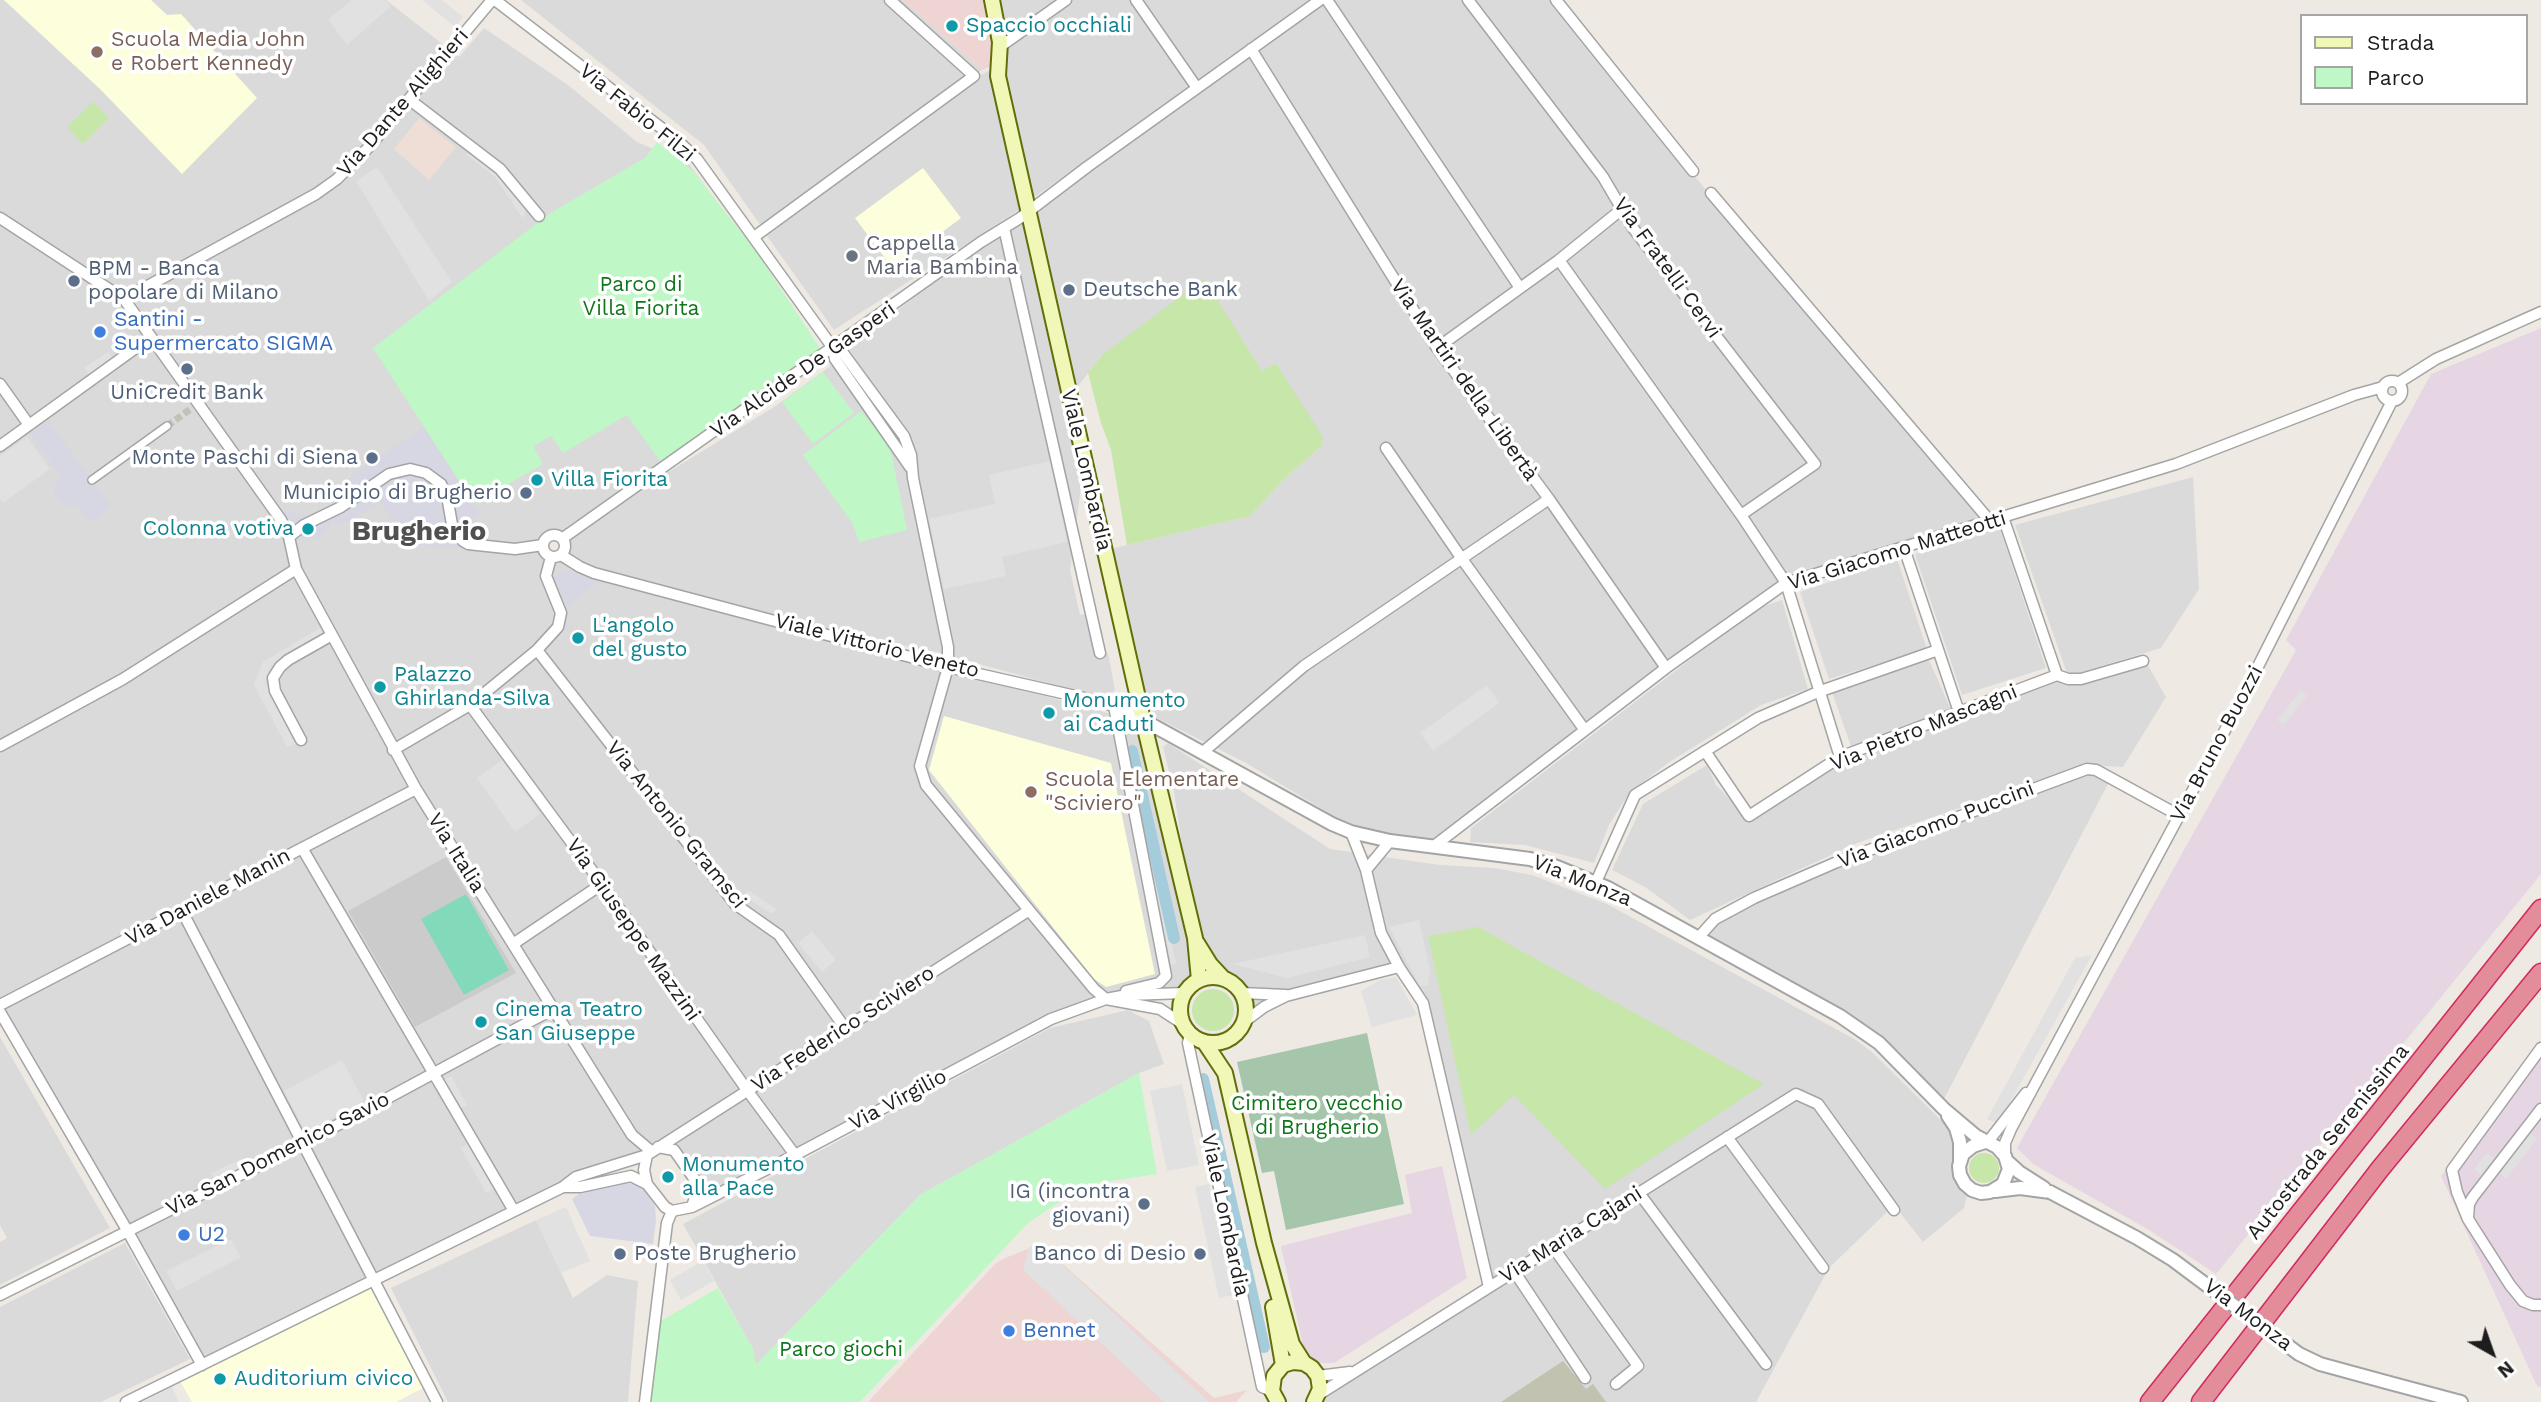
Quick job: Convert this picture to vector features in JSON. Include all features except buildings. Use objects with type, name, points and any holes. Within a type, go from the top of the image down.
[{"type":"highway","name":"Autostrada Serenissima","points":[[2150,1402],[2541,909]]},
{"type":"highway","points":[[2201,1402],[2381,1169],[2541,973]]},
{"type":"main road","name":"Viale Lombardia","points":[[992,0],[1001,46],[998,76],[1143,720],[1195,938],[1199,980]]},
{"type":"main road","name":"Viale Lombardia","points":[[1195,938],[1210,964],[1223,978]]},
{"type":"main road","points":[[1207,977],[1223,978],[1242,993],[1246,1007],[1244,1022],[1234,1035],[1215,1044],[1205,1043],[1187,1029],[1181,1003],[1185,993],[1199,980],[1207,977]]},
{"type":"main road","name":"Viale Lombardia","points":[[1234,1035],[1228,1048],[1225,1073],[1264,1243],[1292,1344],[1304,1363]]},
{"type":"main road","name":"Viale Lombardia","points":[[1205,1043],[1225,1073]]},
{"type":"main road","name":"Viale Lombardia","points":[[1264,1243],[1283,1365]]},
{"type":"main road","points":[[1276,1399],[1274,1376],[1283,1365],[1293,1362],[1304,1363],[1318,1376],[1316,1398]]},
{"type":"street","name":"Via Dante Alighieri","points":[[124,299],[332,183],[369,148],[494,0]]},
{"type":"street","name":"Via Fabio Filzi","points":[[494,0],[697,159],[833,348],[843,353],[904,436],[911,455],[913,478],[946,636],[948,667]]},
{"type":"street","points":[[754,237],[974,76],[890,0]]},
{"type":"street","points":[[1001,46],[1066,0]]},
{"type":"street","points":[[1136,0],[1197,88]]},
{"type":"street","name":"Via Alcide De Gasperi","points":[[563,538],[1028,212],[1320,0]]},
{"type":"street","points":[[1327,0],[1520,288]]},
{"type":"street","name":"Via Fratelli Cervi","points":[[1468,0],[1603,177],[1633,228],[1815,464],[1741,515]]},
{"type":"street","points":[[1556,0],[1693,171]]},
{"type":"street","name":"Via Martiri della Libertà","points":[[1251,49],[1437,348],[1549,499],[1666,668]]},
{"type":"street","points":[[410,100],[500,169],[539,216]]},
{"type":"street","points":[[1711,193],[1990,521]]},
{"type":"street","points":[[1437,348],[1559,260],[1622,209]]},
{"type":"street","points":[[0,218],[124,299]]},
{"type":"street","name":"Viale Lombardia","points":[[1004,228],[1100,653]]},
{"type":"street","points":[[1559,260],[1741,515],[1786,583],[1840,757]]},
{"type":"street","name":"Via Italia","points":[[124,299],[196,406],[281,520],[289,537],[296,569],[393,750],[632,1135],[652,1151]]},
{"type":"street","name":"Via Giacomo Matteotti","points":[[1434,846],[1584,729],[1786,583],[2176,464],[2361,392],[2382,387],[2390,381],[2398,383],[2436,359],[2541,312]]},
{"type":"street","points":[[0,446],[151,337]]},
{"type":"street","points":[[2382,387],[2383,397],[2392,401],[2402,394],[2398,383]]},
{"type":"street","points":[[0,384],[29,425]]},
{"type":"street","name":"Via Bruno Buozzi","points":[[2006,1159],[2007,1137],[2238,706],[2392,401]]},
{"type":"street","points":[[92,480],[167,426]]},
{"type":"street","points":[[1386,448],[1584,729]]},
{"type":"street","points":[[289,537],[304,525],[341,508],[389,474],[410,469],[429,475],[441,484],[447,496],[454,532],[460,540],[468,544],[525,548],[543,545],[549,536],[563,538],[566,545],[547,568],[547,580],[561,617]]},
{"type":"street","points":[[1203,752],[1310,662],[1549,499]]},
{"type":"street","points":[[2003,517],[2057,675]]},
{"type":"street","points":[[543,545],[545,552],[556,556]]},
{"type":"street","points":[[1903,548],[1959,712]]},
{"type":"street","name":"Viale Vittorio Veneto","points":[[556,556],[610,577],[948,667],[996,676],[1114,706],[1143,720]]},
{"type":"street","points":[[0,746],[106,689],[296,569]]},
{"type":"street","points":[[598,581],[610,577]]},
{"type":"street","points":[[393,750],[470,705],[537,650],[558,626],[561,617],[569,608]]},
{"type":"street","points":[[301,740],[275,691],[273,678],[288,660],[332,635]]},
{"type":"street","name":"Via Antonio Gramsci","points":[[537,650],[735,904],[779,935],[845,1028]]},
{"type":"street","points":[[1596,882],[1635,795],[1758,718],[1818,692],[1938,650]]},
{"type":"street","name":"Via Pietro Mascagni","points":[[1705,751],[1749,816],[1840,757],[2057,675],[2068,679],[2081,679],[2143,661]]},
{"type":"street","points":[[948,667],[920,766],[926,785],[1094,989],[1106,999],[1160,1009],[1187,1029]]},
{"type":"street","name":"Via Giuseppe Mazzini","points":[[470,705],[602,884],[795,1155]]},
{"type":"street","points":[[1106,999],[1159,983],[1166,975],[1114,706]]},
{"type":"street","name":"Via Monza","points":[[1143,720],[1332,824],[1352,832],[1390,841],[1531,859],[1596,882],[1840,1016],[1869,1035],[1944,1109],[1986,1143]]},
{"type":"street","name":"Via Giacomo Puccini","points":[[1699,938],[1715,919],[1837,862],[2087,769],[2096,770],[2180,816]]},
{"type":"street","name":"Via Daniele Manin","points":[[0,1005],[416,789]]},
{"type":"street","points":[[1352,832],[1366,870],[1381,933],[1423,1003],[1489,1287]]},
{"type":"street","points":[[1366,870],[1390,841]]},
{"type":"street","points":[[302,848],[514,1211]]},
{"type":"street","points":[[513,944],[602,884]]},
{"type":"street","points":[[182,911],[437,1402]]},
{"type":"street","name":"Via Federico Sciviero","points":[[126,1402],[563,1187],[576,1177],[652,1151],[1028,911]]},
{"type":"street","points":[[1244,1022],[1286,996],[1399,967]]},
{"type":"street","name":"Via Virgilio","points":[[692,1207],[1051,1019],[1106,999],[1127,995],[1185,993]]},
{"type":"street","points":[[1242,993],[1286,996]]},
{"type":"street","name":"Via San Domenico Savio","points":[[0,1295],[304,1143],[555,1008]]},
{"type":"street","points":[[0,1012],[202,1365]]},
{"type":"street","name":"Viale Lombardia","points":[[1187,1029],[1262,1387],[1276,1399]]},
{"type":"street","points":[[2541,1048],[2452,1170],[2468,1219],[2518,1295],[2533,1305],[2541,1304]]},
{"type":"street","name":"Via Bruno Buozzi","points":[[1986,1143],[2036,1082]]},
{"type":"street","name":"Via Maria Cajani","points":[[1316,1398],[1796,1094],[1818,1104],[1894,1210]]},
{"type":"street","name":"Via Monza","points":[[1944,1109],[1956,1128],[1960,1142],[1959,1166]]},
{"type":"street","points":[[2468,1219],[2469,1205],[2473,1197],[2541,1109]]},
{"type":"street","points":[[1727,1137],[1824,1268]]},
{"type":"street","points":[[1986,1143],[1997,1147],[2006,1159],[2007,1177],[2003,1184],[1990,1192],[1981,1193],[1965,1184],[1959,1166],[1963,1154],[1973,1146],[1986,1143]]},
{"type":"street","points":[[563,1187],[580,1187],[631,1176],[647,1184],[665,1207],[672,1211],[692,1207],[698,1187],[674,1150],[652,1151],[644,1170],[647,1184]]},
{"type":"street","name":"Via Monza","points":[[2006,1159],[2019,1172],[2050,1192],[2173,1260],[2298,1354],[2329,1367],[2461,1402]]},
{"type":"street","name":"Via Monza","points":[[1990,1192],[2020,1188],[2050,1192]]},
{"type":"street","points":[[1639,1193],[1766,1364]]},
{"type":"street","points":[[645,1402],[667,1223],[672,1211]]},
{"type":"street","points":[[1553,1247],[1638,1366],[1616,1384]]},
{"type":"street","points":[[1514,1271],[1585,1378]]},
{"type":"street","name":"Via Maria Cajani","points":[[1318,1376],[1354,1372]]},
{"type":"shaded area","points":[[0,0],[386,0],[459,57],[484,28],[568,85],[637,142],[689,164],[821,350],[560,535],[547,536],[542,544],[532,547],[470,543],[437,479],[290,536],[124,297],[0,216]]},
{"type":"shaded area","points":[[4,0],[151,0],[167,15],[181,14],[257,98],[182,174],[101,90]]},
{"type":"shaded area","points":[[352,0],[385,0],[391,6],[347,45],[328,19]]},
{"type":"shaded area","points":[[422,0],[442,0],[463,17],[455,27]]},
{"type":"shaded area","points":[[521,0],[903,0],[982,70],[761,226],[704,145]]},
{"type":"shaded area","points":[[903,0],[989,0],[998,41],[994,65],[982,70]]},
{"type":"shaded area","points":[[995,0],[1309,0],[1029,201],[1000,71]]},
{"type":"shaded area","points":[[1319,0],[1552,0],[1690,171],[1987,520],[1783,583],[1667,665],[1440,349],[1253,46]]},
{"type":"shaded area","points":[[1249,52],[1434,350],[1547,503],[1661,667],[1437,840],[1391,837],[1350,826],[1246,763],[1155,717],[1133,672],[1106,550],[1250,516],[1287,476],[1323,445],[1276,363],[1263,371],[1102,355],[1072,394],[1031,208]]},
{"type":"shaded area","points":[[995,68],[1025,206],[834,330],[767,236],[976,77]]},
{"type":"shaded area","points":[[419,118],[456,147],[429,180],[394,149]]},
{"type":"shaded area","points":[[470,151],[499,175],[508,188],[510,184],[527,208],[523,219],[495,177],[467,155]]},
{"type":"shaded area","points":[[377,167],[452,282],[429,301],[356,181]]},
{"type":"shaded area","points":[[923,168],[961,218],[893,269],[855,218]]},
{"type":"shaded area","points":[[1025,209],[1084,464],[1070,570],[1080,615],[1089,613],[1098,654],[1108,653],[1115,690],[1105,699],[936,652],[788,622],[616,578],[564,555],[566,538],[774,407],[829,367]]},
{"type":"shaded area","points":[[0,219],[122,299],[280,521],[294,568],[411,787],[0,1001]]},
{"type":"shaded area","points":[[2541,328],[2541,874],[2216,1274],[2149,1230],[2033,1164],[2017,1148],[2296,650],[2286,640],[2431,374]]},
{"type":"shaded area","points":[[108,352],[114,360],[90,376],[84,368]]},
{"type":"shaded area","points":[[49,421],[111,507],[90,522],[78,505],[65,506],[56,497],[55,483],[61,477],[30,433]]},
{"type":"shaded area","points":[[424,427],[479,514],[468,521],[488,551],[408,544],[381,502],[343,524],[332,522],[329,529],[317,540],[312,532],[295,544],[274,508],[320,519],[338,489],[354,473]]},
{"type":"shaded area","points":[[27,437],[50,469],[3,503],[0,499],[0,456]]},
{"type":"shaded area","points":[[1050,461],[1067,542],[1002,557],[1006,576],[944,589],[929,519],[995,504],[989,475]]},
{"type":"shaded area","points":[[388,477],[459,541],[542,550],[552,559],[561,557],[587,572],[1141,722],[1197,979],[1183,991],[1103,998],[695,1204],[700,1187],[681,1155],[651,1149],[633,1133],[420,792],[298,568],[292,538]]},
{"type":"shaded area","points":[[2193,477],[2199,589],[2161,648],[2068,676],[2015,525]]},
{"type":"shaded area","points":[[1999,526],[2046,668],[1962,695],[1915,554]]},
{"type":"shaded area","points":[[1897,559],[1927,649],[1829,679],[1800,592]]},
{"type":"shaded area","points":[[561,569],[598,581],[569,608],[552,579]]},
{"type":"shaded area","points":[[1782,600],[1808,689],[1761,705],[1668,763],[1630,792],[1609,825],[1594,863],[1525,845],[1470,842],[1471,828],[1756,609]]},
{"type":"shaded area","points":[[320,628],[323,635],[271,666],[265,682],[297,743],[287,747],[254,685],[263,662]]},
{"type":"shaded area","points":[[1929,660],[1952,712],[1852,749],[1832,692]]},
{"type":"shaded area","points":[[2146,662],[2166,697],[2123,767],[2086,765],[1857,843],[1690,920],[1645,887],[1612,870],[1643,804],[1707,765],[1716,785],[1748,818],[1841,759],[2057,678],[2067,681]]},
{"type":"shaded area","points":[[1487,685],[1499,703],[1433,751],[1420,733]]},
{"type":"shaded area","points":[[2301,690],[2307,696],[2284,725],[2277,720]]},
{"type":"shaded area","points":[[944,716],[1111,763],[1155,974],[1106,987],[1094,979],[929,770]]},
{"type":"shaded area","points":[[1168,743],[1330,849],[1532,875],[1607,904],[1856,1040],[1872,1052],[1951,1130],[1955,1160],[1968,1191],[1964,1208],[1923,1242],[1820,1103],[1797,1091],[1490,1284],[1425,1004],[1401,965],[1287,994],[1246,1019],[1248,1007],[1243,992],[1225,978],[1196,938],[1174,792],[1163,747]]},
{"type":"shaded area","points":[[1135,758],[1176,964],[1171,965],[1131,759]]},
{"type":"shaded area","points":[[502,760],[540,814],[515,832],[477,778]]},
{"type":"shaded area","points":[[2088,771],[2110,780],[1943,1101],[1879,1041],[1703,936],[1716,920],[1837,865]]},
{"type":"shaded area","points":[[416,791],[648,1151],[561,1186],[203,1362],[2,1008]]},
{"type":"shaded area","points":[[446,857],[516,973],[415,1027],[348,911]]},
{"type":"shaded area","points":[[748,890],[776,909],[772,914],[744,896]]},
{"type":"shaded area","points":[[1419,920],[1430,969],[1428,985],[1420,986],[1389,927]]},
{"type":"shaded area","points":[[812,931],[836,960],[822,972],[798,943]]},
{"type":"shaded area","points":[[1365,935],[1370,957],[1287,978],[1233,964]]},
{"type":"shaded area","points":[[2092,955],[1998,1124],[1987,1119],[2075,958]]},
{"type":"shaded area","points":[[1396,977],[1417,1015],[1372,1027],[1361,991],[1380,980]]},
{"type":"shaded area","points":[[1128,1010],[1149,1021],[1164,1064],[1139,1073],[920,1195],[755,1366],[753,1349],[683,1224],[1050,1028]]},
{"type":"shaded area","points":[[0,1037],[110,1228],[0,1285],[0,1242],[7,1238],[0,1225]]},
{"type":"shaded area","points":[[2541,1041],[2541,1387],[2537,1386],[2441,1176]]},
{"type":"shaded area","points":[[342,1060],[364,1101],[306,1132],[284,1091]]},
{"type":"shaded area","points":[[451,1076],[467,1105],[459,1109],[443,1080]]},
{"type":"shaded area","points":[[1182,1084],[1199,1165],[1167,1171],[1150,1091]]},
{"type":"shaded area","points":[[1797,1096],[1815,1106],[1888,1211],[1829,1268],[1756,1402],[1316,1402]]},
{"type":"shaded area","points":[[2530,1134],[2537,1139],[2506,1179],[2499,1173]]},
{"type":"shaded area","points":[[469,1143],[495,1188],[486,1193],[461,1148]]},
{"type":"shaded area","points":[[2487,1153],[2494,1158],[2481,1175],[2474,1169]]},
{"type":"shaded area","points":[[241,1159],[245,1168],[216,1182],[211,1173]]},
{"type":"shaded area","points":[[1442,1166],[1467,1278],[1334,1363],[1312,1363],[1303,1345],[1281,1246],[1412,1213],[1405,1175]]},
{"type":"shaded area","points":[[621,1182],[635,1184],[645,1190],[655,1206],[653,1244],[590,1236],[572,1199],[582,1192]]},
{"type":"shaded area","points":[[1209,1184],[1233,1295],[1219,1298],[1195,1187]]},
{"type":"shaded area","points":[[566,1207],[590,1261],[561,1273],[536,1220]]},
{"type":"shaded area","points":[[536,1220],[573,1298],[607,1275],[638,1281],[628,1402],[448,1402],[391,1288]]},
{"type":"shaded area","points":[[231,1239],[241,1257],[177,1291],[166,1271]]},
{"type":"shaded area","points":[[125,1243],[190,1359],[101,1402],[0,1402],[0,1307]]},
{"type":"shaded area","name":"Bennet","points":[[1040,1244],[1214,1398],[1247,1390],[1236,1402],[868,1402],[995,1264]]},
{"type":"shaded area","points":[[1040,1244],[1209,1402],[1164,1402],[1023,1270],[1029,1247]]},
{"type":"shaded area","points":[[703,1261],[714,1281],[681,1300],[670,1280]]},
{"type":"shaded area","points":[[372,1287],[423,1388],[396,1402],[192,1402],[180,1381]]},
{"type":"shaded area","points":[[1563,1361],[1586,1389],[1593,1384],[1606,1402],[1501,1402]]},
{"type":"shaded area","points":[[172,1387],[179,1402],[143,1402]]},
{"type":"green space","points":[[93,102],[109,118],[83,144],[67,127]]},
{"type":"green space","name":"Parco di Villa Fiorita","points":[[657,142],[693,171],[753,247],[822,351],[662,464],[627,415],[563,453],[551,436],[533,446],[543,464],[474,504],[373,348],[552,212],[645,158]]},
{"type":"green space","points":[[1204,279],[1262,371],[1276,363],[1324,439],[1321,441],[1323,445],[1287,476],[1250,516],[1127,545],[1111,450],[1088,373],[1102,355]]},
{"type":"green space","points":[[823,372],[854,413],[813,444],[782,402]]},
{"type":"green space","points":[[861,411],[890,447],[907,530],[859,542],[853,524],[803,455]]},
{"type":"green space","points":[[466,894],[509,970],[464,995],[421,919]]},
{"type":"green space","points":[[1478,927],[1764,1084],[1605,1189],[1514,1095],[1471,1135],[1428,936]]},
{"type":"green space","points":[[1213,989],[1228,995],[1234,1010],[1228,1025],[1213,1031],[1198,1025],[1192,1010],[1198,995]]},
{"type":"green space","name":"Cimitero vecchio di Brugherio","points":[[1367,1033],[1404,1204],[1286,1230],[1274,1171],[1262,1173],[1237,1062]]},
{"type":"green space","name":"Parco giochi","points":[[1139,1073],[1157,1174],[1085,1185],[1028,1223],[860,1402],[649,1402],[657,1323],[718,1288],[753,1349],[756,1365],[920,1195]]},
{"type":"green space","points":[[1984,1153],[1995,1157],[1999,1168],[1995,1179],[1984,1183],[1973,1179],[1969,1168],[1973,1157]]},
{"type":"waterway","points":[[1132,751],[1174,938]]},
{"type":"waterway","points":[[1203,1079],[1264,1347]]},
{"type":"tunnel","points":[[167,426],[192,408]]},
{"type":"place","name":"Spaccio occhiali","points":[[952,26]]},
{"type":"place","name":"Scuola Media John e Robert Kennedy","points":[[97,52]]},
{"type":"place","name":"Cappella Maria Bambina","points":[[852,256]]},
{"type":"place","name":"BPM - Banca popolare di Milano","points":[[74,281]]},
{"type":"place","name":"Deutsche Bank","points":[[1069,290]]},
{"type":"place","name":"Santini - Supermercato SIGMA","points":[[100,332]]},
{"type":"place","name":"UniCredit Bank","points":[[187,369]]},
{"type":"place","name":"Monte Paschi di Siena","points":[[372,458]]},
{"type":"place","name":"Villa Fiorita","points":[[537,480]]},
{"type":"place","name":"Municipio di Brugherio","points":[[526,493]]},
{"type":"place","name":"Colonna votiva","points":[[308,529]]},
{"type":"place","name":"L'angolo del gusto","points":[[578,638]]},
{"type":"place","name":"Palazzo Ghirlanda-Silva","points":[[380,687]]},
{"type":"place","name":"Monumento ai Caduti","points":[[1049,713]]},
{"type":"place","name":"Scuola Elementare \"Sciviero\"","points":[[1031,792]]},
{"type":"place","name":"Cinema Teatro San Giuseppe","points":[[481,1022]]},
{"type":"place","name":"Monumento alla Pace","points":[[668,1177]]},
{"type":"place","name":"IG (incontra giovani)","points":[[1144,1204]]},
{"type":"place","name":"U2","points":[[184,1235]]},
{"type":"place","name":"Poste Brugherio","points":[[620,1254]]},
{"type":"place","name":"Banco di Desio","points":[[1200,1254]]},
{"type":"place","name":"Bennet","points":[[1009,1331]]},
{"type":"place","name":"Auditorium civico","points":[[220,1379]]},
{"type":"district","name":"Brugherio","points":[[419,532]]}]
